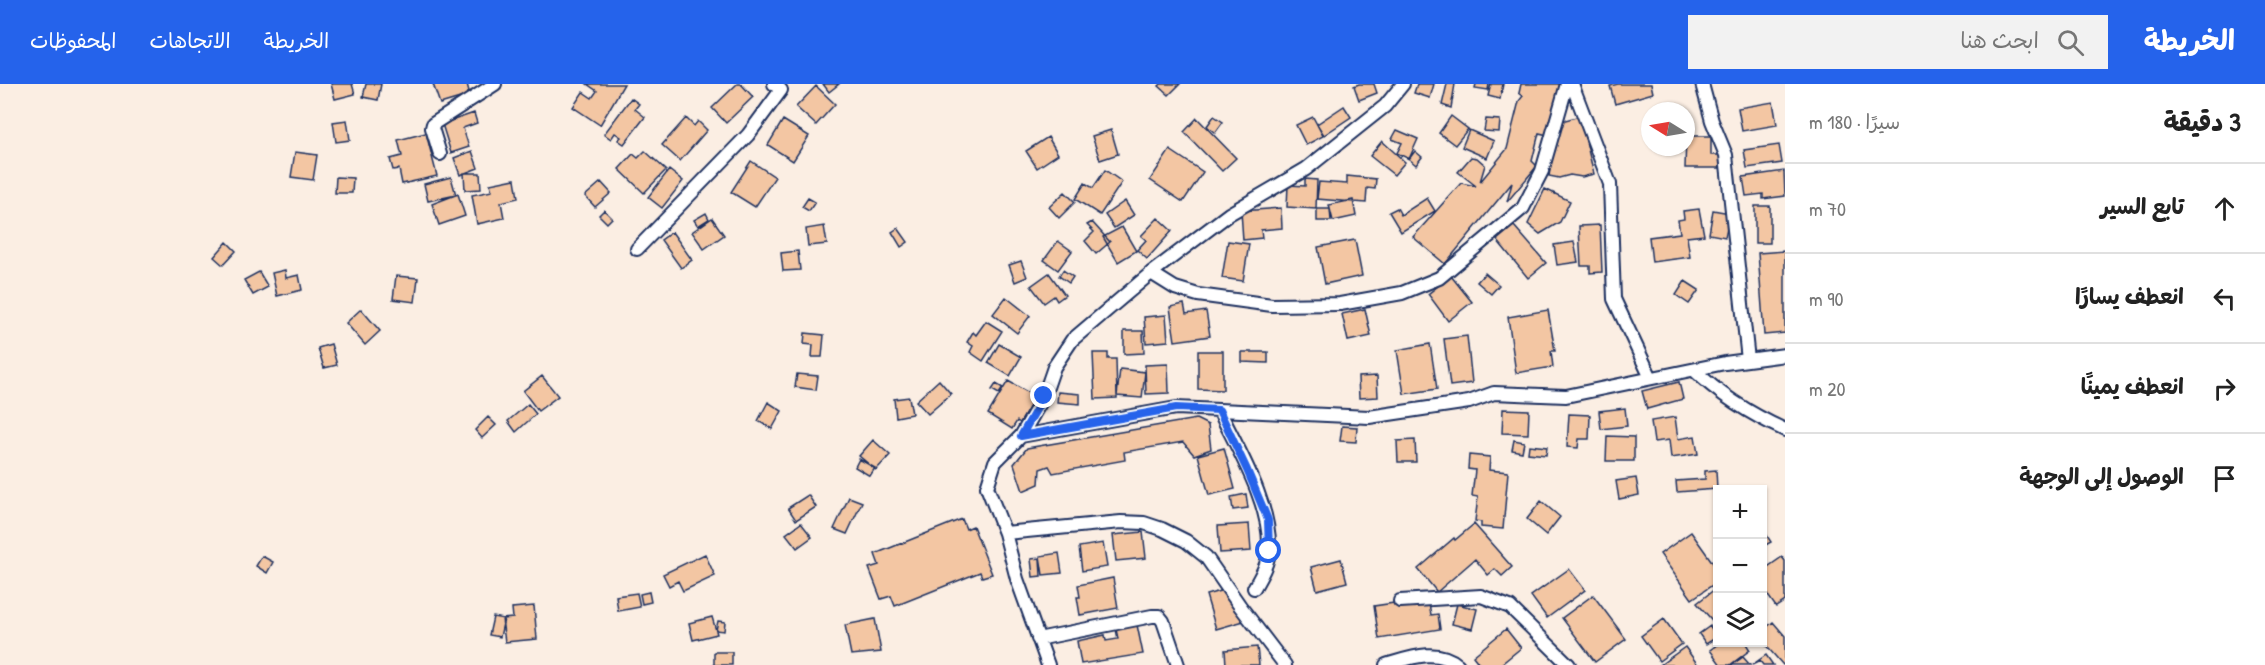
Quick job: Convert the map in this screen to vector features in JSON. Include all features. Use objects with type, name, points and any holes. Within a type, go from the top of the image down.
[{"type":"street","points":[[440,154],[432,128],[433,124],[495,84]]},
{"type":"street","points":[[637,249],[748,135],[781,90],[774,84]]},
{"type":"street","points":[[1048,665],[1017,579],[1005,533],[987,487],[994,462],[1021,436],[1044,396],[1054,368],[1072,340],[1151,273],[1229,214],[1306,169],[1385,106],[1403,84]]},
{"type":"street","points":[[1151,273],[1175,288],[1198,295],[1272,305],[1340,304],[1402,293],[1439,278],[1523,208],[1542,171],[1567,84]]},
{"type":"street","points":[[1572,84],[1610,184],[1614,299],[1651,378]]},
{"type":"street","points":[[1702,84],[1712,121],[1726,155],[1748,360]]},
{"type":"street","points":[[1021,436],[1176,408],[1369,417],[1469,402],[1494,393],[1566,396],[1651,378],[1785,355]]},
{"type":"street","points":[[1694,370],[1742,409],[1785,430]]},
{"type":"street","points":[[1219,410],[1268,520],[1269,551],[1263,572],[1254,588]]},
{"type":"street","points":[[1005,533],[1121,522],[1144,523],[1161,529],[1186,541],[1206,557],[1285,665]]},
{"type":"street","points":[[1400,601],[1481,596],[1510,607],[1569,665]]},
{"type":"street","points":[[1038,639],[1159,616],[1163,621],[1178,665]]},
{"type":"street","points":[[1386,665],[1420,655],[1436,655],[1452,660],[1458,665]]},
{"type":"building","points":[[331,84],[352,84],[355,94],[335,99]]},
{"type":"building","points":[[366,84],[381,84],[378,100],[363,97]]},
{"type":"building","points":[[433,84],[467,84],[470,95],[440,104]]},
{"type":"building","points":[[587,84],[624,84],[600,125],[573,107],[583,92],[592,98],[597,91]]},
{"type":"building","points":[[737,84],[741,84],[753,97],[726,123],[712,108]]},
{"type":"building","points":[[823,84],[839,84],[829,92]]},
{"type":"building","points":[[1161,84],[1180,84],[1169,95],[1159,86]]},
{"type":"building","points":[[1374,84],[1377,93],[1359,100],[1354,86]]},
{"type":"building","points":[[1417,84],[1434,84],[1430,98],[1414,93]]},
{"type":"building","points":[[1447,84],[1455,84],[1451,108],[1442,105]]},
{"type":"building","points":[[1476,84],[1489,84],[1488,90],[1475,88]]},
{"type":"building","points":[[1491,84],[1503,84],[1500,99],[1488,96]]},
{"type":"building","points":[[1521,84],[1561,84],[1548,135],[1539,133],[1532,161],[1537,166],[1507,202],[1512,183],[1445,264],[1413,237],[1461,183],[1476,186],[1458,172],[1471,157],[1477,158],[1485,165],[1480,182],[1507,149],[1519,101],[1523,96],[1519,93]]},
{"type":"building","points":[[1651,84],[1653,93],[1615,104],[1610,86]]},
{"type":"building","points":[[816,86],[835,104],[816,125],[796,107]]},
{"type":"building","points":[[631,98],[639,104],[635,109],[645,117],[624,144],[618,140],[621,137],[615,133],[611,139],[604,134]]},
{"type":"building","points":[[1773,102],[1777,125],[1742,131],[1738,108]]},
{"type":"building","points":[[1344,106],[1351,117],[1324,135],[1317,124]]},
{"type":"building","points":[[474,113],[477,123],[463,128],[469,147],[451,153],[442,124]]},
{"type":"building","points":[[1214,116],[1223,122],[1215,133],[1207,126]]},
{"type":"building","points":[[1451,116],[1468,129],[1455,145],[1439,133]]},
{"type":"building","points":[[1313,117],[1323,136],[1306,145],[1296,125]]},
{"type":"building","points":[[1576,117],[1581,121],[1594,174],[1582,177],[1549,176],[1558,122]]},
{"type":"building","points":[[686,118],[694,126],[698,121],[707,130],[680,161],[662,145]]},
{"type":"building","points":[[1197,118],[1236,158],[1222,171],[1184,132]]},
{"type":"building","points":[[1486,119],[1500,120],[1499,132],[1484,131]]},
{"type":"building","points":[[347,120],[350,140],[336,142],[333,122]]},
{"type":"building","points":[[783,120],[809,136],[793,161],[768,145]]},
{"type":"building","points":[[1111,130],[1118,154],[1100,160],[1092,136]]},
{"type":"building","points":[[1397,130],[1418,139],[1409,159],[1397,153],[1402,143],[1392,139]]},
{"type":"building","points":[[1469,130],[1494,141],[1487,158],[1462,147]]},
{"type":"building","points":[[426,133],[437,176],[402,184],[399,169],[393,170],[390,159],[402,156],[398,140]]},
{"type":"building","points":[[1695,136],[1711,136],[1711,155],[1720,155],[1720,168],[1685,168],[1685,156],[1695,156]]},
{"type":"building","points":[[1048,137],[1058,154],[1037,168],[1026,151]]},
{"type":"building","points":[[1382,141],[1405,162],[1394,175],[1370,156]]},
{"type":"building","points":[[1779,145],[1782,163],[1747,168],[1744,150]]},
{"type":"building","points":[[1170,150],[1203,172],[1183,202],[1150,180]]},
{"type":"building","points":[[472,151],[478,168],[460,175],[454,158]]},
{"type":"building","points":[[645,151],[666,170],[644,193],[619,169],[633,154],[638,158]]},
{"type":"building","points":[[1415,151],[1422,157],[1416,165],[1409,159]]},
{"type":"building","points":[[295,152],[317,155],[313,180],[291,177]]},
{"type":"building","points":[[751,161],[775,177],[755,207],[731,192]]},
{"type":"building","points":[[669,170],[683,181],[662,208],[648,197]]},
{"type":"building","points":[[1105,170],[1122,182],[1100,215],[1075,199],[1085,183],[1093,188]]},
{"type":"building","points":[[1784,171],[1785,196],[1763,199],[1763,194],[1746,196],[1743,177]]},
{"type":"building","points":[[464,173],[480,173],[481,189],[465,190]]},
{"type":"building","points":[[1347,176],[1376,179],[1375,189],[1367,188],[1366,203],[1317,199],[1319,182],[1347,184]]},
{"type":"building","points":[[336,177],[353,178],[352,193],[335,193]]},
{"type":"building","points":[[451,177],[456,195],[428,201],[424,184]]},
{"type":"building","points":[[515,179],[518,198],[501,202],[504,218],[477,224],[472,195],[492,191],[490,184]]},
{"type":"building","points":[[1305,179],[1317,180],[1316,209],[1287,207],[1288,185],[1305,186]]},
{"type":"building","points":[[601,182],[611,193],[595,207],[585,196]]},
{"type":"building","points":[[1545,189],[1570,201],[1560,222],[1540,234],[1528,224]]},
{"type":"building","points":[[1065,192],[1075,202],[1059,218],[1049,207]]},
{"type":"building","points":[[458,194],[465,216],[439,225],[432,204]]},
{"type":"building","points":[[808,198],[815,202],[809,211],[802,207]]},
{"type":"building","points":[[1427,198],[1435,211],[1401,232],[1389,212],[1397,208],[1401,215]]},
{"type":"building","points":[[1353,200],[1356,216],[1333,221],[1329,205]]},
{"type":"building","points":[[1125,201],[1134,215],[1114,228],[1105,215]]},
{"type":"building","points":[[1755,206],[1770,206],[1770,243],[1755,243]]},
{"type":"building","points":[[1281,208],[1282,228],[1261,230],[1262,238],[1243,240],[1241,211]]},
{"type":"building","points":[[1317,209],[1330,209],[1331,221],[1317,221]]},
{"type":"building","points":[[1699,209],[1704,235],[1687,237],[1690,257],[1652,262],[1649,237],[1680,233],[1678,220],[1684,219],[1683,211]]},
{"type":"building","points":[[604,210],[612,218],[607,223],[599,215]]},
{"type":"building","points":[[1713,210],[1730,213],[1725,237],[1709,234]]},
{"type":"building","points":[[706,213],[709,219],[698,226],[694,220]]},
{"type":"building","points":[[712,218],[724,235],[704,249],[692,232]]},
{"type":"building","points":[[1158,218],[1172,231],[1147,259],[1137,250],[1146,240],[1141,236]]},
{"type":"building","points":[[1092,222],[1110,242],[1096,254],[1085,241],[1094,232],[1087,225]]},
{"type":"building","points":[[1600,225],[1602,272],[1590,273],[1590,266],[1581,266],[1579,226]]},
{"type":"building","points":[[824,226],[827,244],[808,246],[806,229]]},
{"type":"building","points":[[1514,226],[1546,263],[1528,278],[1497,240]]},
{"type":"building","points":[[1122,227],[1136,251],[1118,262],[1103,237]]},
{"type":"building","points":[[898,228],[908,242],[901,247],[892,232]]},
{"type":"building","points":[[672,232],[692,260],[681,268],[661,240]]},
{"type":"building","points":[[1355,240],[1362,276],[1325,284],[1318,247]]},
{"type":"building","points":[[1058,241],[1072,251],[1058,270],[1044,260]]},
{"type":"building","points":[[1228,241],[1249,244],[1243,281],[1222,278]]},
{"type":"building","points":[[227,242],[236,251],[223,265],[214,257]]},
{"type":"building","points":[[1574,242],[1578,262],[1557,265],[1554,245]]},
{"type":"building","points":[[798,251],[800,270],[783,271],[781,253]]},
{"type":"building","points":[[1785,251],[1785,333],[1764,335],[1758,253]]},
{"type":"building","points":[[1021,261],[1027,277],[1015,282],[1009,265]]},
{"type":"building","points":[[285,270],[286,278],[299,275],[302,290],[277,296],[272,273]]},
{"type":"building","points":[[1063,270],[1073,277],[1069,283],[1059,276]]},
{"type":"building","points":[[259,272],[268,287],[253,295],[244,280]]},
{"type":"building","points":[[1049,273],[1065,295],[1057,301],[1054,296],[1044,303],[1031,286]]},
{"type":"building","points":[[1485,273],[1499,285],[1491,294],[1477,282]]},
{"type":"building","points":[[396,276],[418,278],[415,302],[393,299]]},
{"type":"building","points":[[1451,276],[1472,302],[1448,321],[1428,294]]},
{"type":"building","points":[[1685,281],[1699,290],[1689,304],[1676,295]]},
{"type":"building","points":[[1006,297],[1030,316],[1017,333],[993,314]]},
{"type":"building","points":[[1184,304],[1186,314],[1206,311],[1210,336],[1175,341],[1170,307]]},
{"type":"building","points":[[361,309],[380,331],[365,345],[346,323]]},
{"type":"building","points":[[1365,309],[1371,336],[1348,341],[1342,314]]},
{"type":"building","points":[[1548,310],[1555,351],[1551,351],[1553,367],[1516,373],[1508,317]]},
{"type":"building","points":[[1166,315],[1168,341],[1146,343],[1144,317]]},
{"type":"building","points":[[986,321],[1002,331],[983,361],[970,352],[973,346],[967,342],[973,332],[976,335]]},
{"type":"building","points":[[1124,331],[1143,331],[1144,353],[1124,354]]},
{"type":"building","points":[[805,333],[824,335],[822,357],[812,357],[813,345],[804,344]]},
{"type":"building","points":[[1467,336],[1472,383],[1450,386],[1444,339]]},
{"type":"building","points":[[331,344],[337,365],[324,368],[318,348]]},
{"type":"building","points":[[999,344],[1021,357],[1010,376],[988,363]]},
{"type":"building","points":[[1430,344],[1437,389],[1404,394],[1397,350]]},
{"type":"building","points":[[1198,351],[1223,351],[1223,390],[1198,389]]},
{"type":"building","points":[[1242,352],[1268,352],[1268,363],[1242,362]]},
{"type":"building","points":[[1093,353],[1108,353],[1108,359],[1116,359],[1117,398],[1095,399]]},
{"type":"building","points":[[1168,364],[1169,393],[1146,394],[1145,365]]},
{"type":"building","points":[[1120,369],[1145,372],[1142,398],[1117,396]]},
{"type":"building","points":[[797,374],[818,376],[816,390],[795,387]]},
{"type":"building","points":[[542,376],[558,396],[538,411],[523,391]]},
{"type":"building","points":[[1377,376],[1378,397],[1359,398],[1358,377]]},
{"type":"building","points":[[939,380],[951,394],[928,414],[916,401]]},
{"type":"building","points":[[1008,381],[1036,397],[1020,423],[1017,421],[1012,429],[988,414]]},
{"type":"building","points":[[1679,382],[1683,399],[1647,409],[1642,391]]},
{"type":"building","points":[[996,384],[1003,388],[999,394],[992,390]]},
{"type":"building","points":[[1058,392],[1080,394],[1080,404],[1057,402]]},
{"type":"building","points":[[909,397],[912,414],[896,417],[894,399]]},
{"type":"building","points":[[768,402],[782,411],[772,429],[758,421]]},
{"type":"building","points":[[528,404],[536,414],[516,432],[508,421]]},
{"type":"building","points":[[1625,408],[1627,426],[1601,429],[1599,411]]},
{"type":"building","points":[[1503,409],[1529,410],[1528,434],[1502,433]]},
{"type":"building","points":[[1569,414],[1590,415],[1589,439],[1579,439],[1578,448],[1567,447]]},
{"type":"building","points":[[488,417],[496,425],[482,438],[475,430]]},
{"type":"building","points":[[1675,417],[1678,439],[1695,436],[1698,454],[1671,458],[1669,440],[1654,442],[1651,421]]},
{"type":"building","points":[[1196,419],[1208,425],[1211,449],[1194,455],[1183,442],[1124,452],[1125,460],[1053,473],[1049,466],[1040,469],[1039,484],[1023,491],[1014,464],[1027,448]]},
{"type":"building","points":[[1342,426],[1357,427],[1356,442],[1340,441]]},
{"type":"building","points":[[1607,436],[1634,437],[1634,461],[1606,461]]},
{"type":"building","points":[[873,440],[890,455],[876,470],[859,456]]},
{"type":"building","points":[[1415,440],[1416,462],[1398,462],[1397,441]]},
{"type":"building","points":[[1514,440],[1524,442],[1522,452],[1512,450]]},
{"type":"building","points":[[1529,445],[1547,447],[1546,455],[1528,453]]},
{"type":"building","points":[[1224,448],[1235,489],[1209,495],[1198,455]]},
{"type":"building","points":[[1469,455],[1490,457],[1489,470],[1508,472],[1503,529],[1481,527],[1481,522],[1475,521],[1478,497],[1472,496],[1475,470],[1468,469]]},
{"type":"building","points":[[859,459],[875,468],[870,476],[855,467]]},
{"type":"building","points":[[1716,470],[1717,485],[1713,485],[1713,489],[1677,492],[1676,481],[1705,479],[1705,471]]},
{"type":"building","points":[[1636,478],[1639,495],[1619,499],[1616,481]]},
{"type":"building","points":[[1246,494],[1248,508],[1233,510],[1231,497]]},
{"type":"building","points":[[808,495],[816,507],[796,520],[788,508]]},
{"type":"building","points":[[849,497],[862,502],[847,534],[834,529]]},
{"type":"building","points":[[1541,501],[1560,517],[1546,535],[1527,519]]},
{"type":"building","points":[[962,519],[966,529],[973,526],[992,574],[982,577],[980,572],[895,606],[891,596],[881,599],[869,568],[879,565],[875,554]]},
{"type":"building","points":[[801,523],[812,537],[797,548],[786,534]]},
{"type":"building","points":[[1249,524],[1251,551],[1220,553],[1218,526]]},
{"type":"building","points":[[1474,524],[1512,567],[1502,576],[1495,569],[1488,575],[1475,559],[1437,592],[1418,569]]},
{"type":"building","points":[[1143,532],[1146,558],[1116,561],[1113,535]]},
{"type":"building","points":[[1691,532],[1713,563],[1713,584],[1692,599],[1660,554]]},
{"type":"building","points":[[1103,543],[1107,567],[1082,571],[1079,547]]},
{"type":"building","points":[[1059,553],[1062,573],[1043,575],[1040,556]]},
{"type":"building","points":[[705,554],[715,576],[683,591],[678,581],[669,586],[663,574]]},
{"type":"building","points":[[262,556],[273,562],[267,573],[256,566]]},
{"type":"building","points":[[1782,557],[1785,561],[1785,601],[1776,607],[1767,594],[1767,568]]},
{"type":"building","points":[[1040,558],[1041,576],[1033,577],[1031,559]]},
{"type":"building","points":[[1341,559],[1347,582],[1317,590],[1311,567]]},
{"type":"building","points":[[1569,569],[1585,590],[1547,618],[1531,596]]},
{"type":"building","points":[[1113,578],[1118,608],[1080,615],[1078,585]]},
{"type":"building","points":[[1234,587],[1244,621],[1216,629],[1206,595]]},
{"type":"building","points":[[1713,591],[1713,621],[1697,603]]},
{"type":"building","points":[[649,592],[651,602],[642,604],[640,594]]},
{"type":"building","points":[[637,593],[640,607],[618,611],[616,596]]},
{"type":"building","points":[[1593,595],[1626,639],[1595,662],[1562,618]]},
{"type":"building","points":[[1428,598],[1431,615],[1438,614],[1440,629],[1379,639],[1374,606]]},
{"type":"building","points":[[1457,604],[1477,609],[1472,629],[1452,624]]},
{"type":"building","points":[[534,606],[537,639],[505,642],[502,619],[513,618],[512,608]]},
{"type":"building","points":[[493,617],[504,619],[500,637],[489,635]]},
{"type":"building","points":[[712,617],[717,634],[693,640],[689,623]]},
{"type":"building","points":[[875,619],[881,652],[851,655],[845,625]]},
{"type":"building","points":[[1664,619],[1682,644],[1659,661],[1641,636]]},
{"type":"building","points":[[718,621],[725,622],[724,631],[716,630]]},
{"type":"building","points":[[1773,622],[1785,636],[1785,665],[1767,647],[1767,627]]},
{"type":"building","points":[[1137,625],[1143,654],[1081,664],[1077,641],[1105,635],[1106,641],[1118,639],[1116,629]]},
{"type":"building","points":[[1710,626],[1713,631],[1713,640],[1706,644],[1699,634]]},
{"type":"building","points":[[1506,629],[1521,648],[1500,665],[1480,665],[1473,656]]},
{"type":"building","points":[[1257,647],[1259,665],[1226,665],[1225,650]]},
{"type":"building","points":[[1685,647],[1698,665],[1660,665]]},
{"type":"building","points":[[1714,647],[1748,647],[1750,650],[1730,665],[1721,665],[1710,650]]},
{"type":"building","points":[[714,652],[732,652],[732,665],[714,665]]},
{"type":"building","points":[[1766,655],[1773,665],[1763,665],[1760,661],[1752,665]]},
{"type":"building","points":[[1743,657],[1750,665],[1732,665]]},
{"type":"route","points":[[1044,396],[1021,436],[1176,408],[1219,410],[1268,520],[1269,551]]}]
